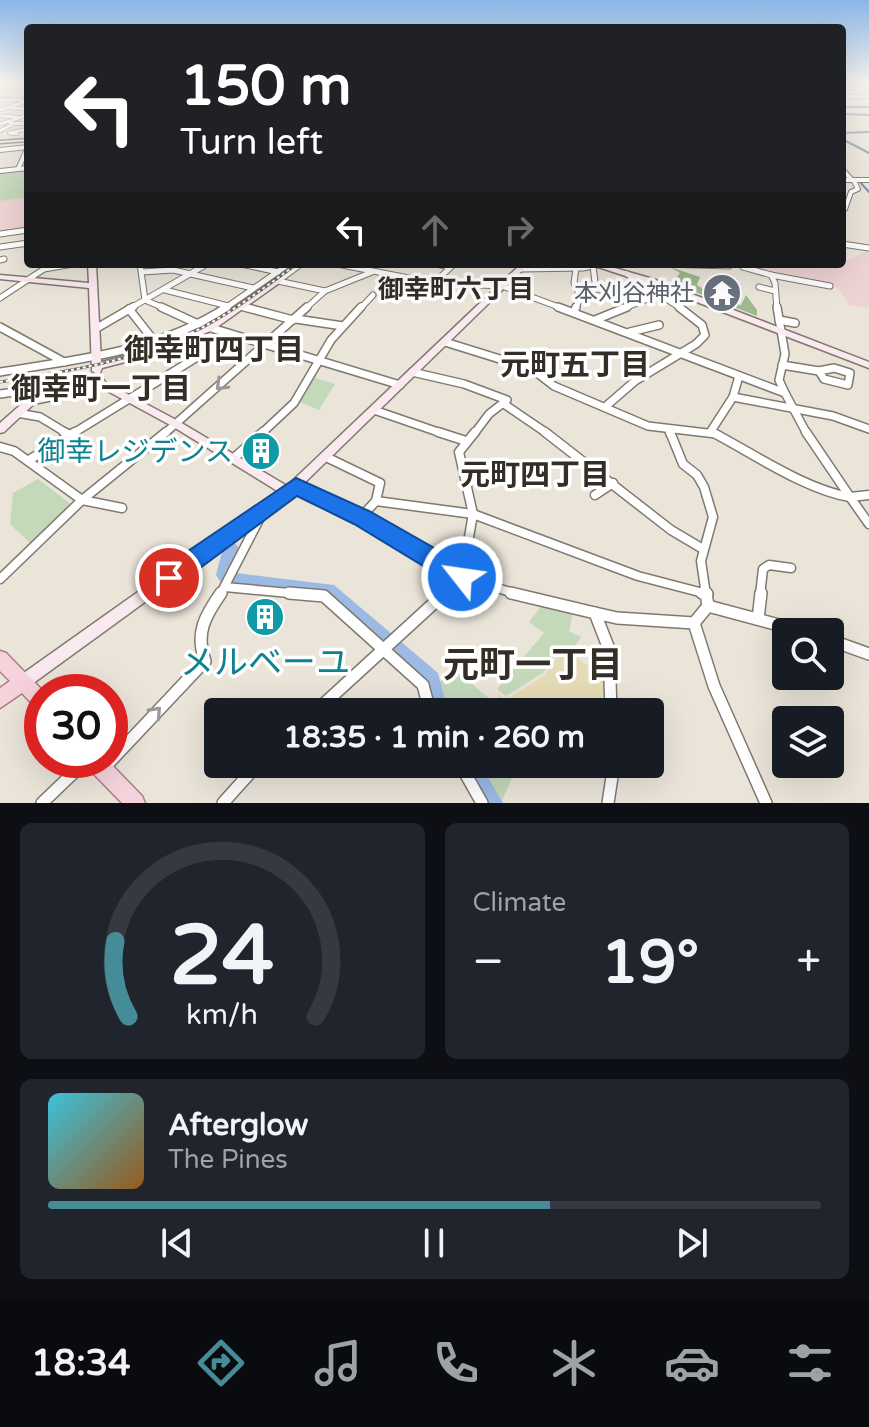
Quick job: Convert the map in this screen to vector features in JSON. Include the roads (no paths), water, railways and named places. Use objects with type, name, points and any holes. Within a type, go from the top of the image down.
[{"type":"main road","points":[[0,659],[23,682],[0,699]]},
{"type":"main road","points":[[110,778],[135,803]]},
{"type":"street","points":[[0,131],[15,123]]},
{"type":"street","points":[[2,124],[24,124]]},
{"type":"street","points":[[1,142],[17,134]]},
{"type":"street","points":[[1,142],[24,140]]},
{"type":"street","points":[[0,150],[24,147]]},
{"type":"street","points":[[18,169],[24,156]]},
{"type":"street","points":[[0,171],[24,168]]},
{"type":"street","points":[[846,172],[855,180],[858,189],[851,192],[846,207]]},
{"type":"street","points":[[846,180],[869,180]]},
{"type":"street","points":[[0,234],[24,231]]},
{"type":"street","points":[[0,247],[24,244]]},
{"type":"street","points":[[846,245],[869,248]]},
{"type":"street","points":[[0,298],[43,268]]},
{"type":"street","points":[[0,429],[31,401],[92,389],[98,371],[92,268]]},
{"type":"street","points":[[141,268],[145,300]]},
{"type":"street","points":[[97,328],[200,268]]},
{"type":"street","points":[[252,268],[325,291]]},
{"type":"street","points":[[0,394],[35,389],[98,371],[210,328],[243,307],[286,268]]},
{"type":"street","points":[[98,371],[198,324],[253,288],[294,268]]},
{"type":"street","points":[[354,268],[434,283],[502,286],[785,393]]},
{"type":"street","points":[[0,579],[82,500],[146,445],[176,424],[325,291],[374,268]]},
{"type":"street","points":[[434,283],[450,268]]},
{"type":"street","points":[[23,682],[292,489],[519,268]]},
{"type":"street","points":[[574,312],[581,297],[574,283],[576,268]]},
{"type":"street","points":[[595,282],[597,268]]},
{"type":"street","points":[[608,268],[780,327],[795,323]]},
{"type":"street","points":[[610,268],[647,277],[869,363]]},
{"type":"street","points":[[750,268],[830,286]]},
{"type":"street","points":[[142,272],[165,270],[253,288]]},
{"type":"street","points":[[605,407],[635,381],[678,352],[696,344],[705,335],[705,330],[695,318],[627,274]]},
{"type":"street","points":[[771,275],[785,354],[779,380],[869,524]]},
{"type":"street","points":[[0,277],[94,286]]},
{"type":"street","points":[[759,287],[775,291]]},
{"type":"street","points":[[165,290],[228,306]]},
{"type":"street","points":[[578,292],[604,297]]},
{"type":"street","points":[[595,320],[660,294]]},
{"type":"street","points":[[234,458],[294,403],[331,340],[373,295]]},
{"type":"street","points":[[145,300],[198,324],[400,385]]},
{"type":"street","points":[[243,307],[343,326]]},
{"type":"street","points":[[129,309],[155,342]]},
{"type":"street","points":[[628,333],[659,325]]},
{"type":"street","points":[[0,327],[64,362],[98,371],[131,398],[234,458],[292,489],[361,517],[462,577],[508,593],[617,618],[694,623]]},
{"type":"street","points":[[29,460],[233,335]]},
{"type":"street","points":[[445,342],[532,369],[554,386],[648,426],[711,431],[837,495],[869,495]]},
{"type":"street","points":[[0,372],[64,362]]},
{"type":"street","points":[[782,365],[819,371]]},
{"type":"street","points":[[331,698],[462,577],[473,514],[458,458],[466,441],[489,414],[507,400],[464,384],[412,372]]},
{"type":"street","points":[[711,431],[733,397],[739,376]]},
{"type":"street","points":[[31,401],[35,389]]},
{"type":"street","points":[[733,397],[833,416],[869,429]]},
{"type":"street","points":[[504,404],[568,447],[671,530],[703,549]]},
{"type":"street","points":[[374,410],[466,441]]},
{"type":"street","points":[[17,413],[40,417],[70,435]]},
{"type":"street","points":[[669,430],[683,464],[704,487],[713,517],[701,561],[708,600],[694,623],[714,686],[766,803]]},
{"type":"street","points":[[0,447],[29,460],[82,500],[122,508]]},
{"type":"street","points":[[326,457],[380,483],[376,501],[361,517]]},
{"type":"street","points":[[595,495],[613,483]]},
{"type":"street","points":[[376,501],[473,514],[772,623]]},
{"type":"street","points":[[128,732],[205,661],[199,644],[203,620],[228,583],[264,510]]},
{"type":"street","points":[[758,619],[763,569],[769,565],[791,568]]},
{"type":"street","points":[[228,583],[324,596],[389,647],[423,685],[426,698]]},
{"type":"street","points":[[595,613],[610,640],[611,698]]},
{"type":"street","points":[[844,645],[869,654]]},
{"type":"street","points":[[42,803],[75,778]]},
{"type":"street","points":[[223,803],[245,778]]},
{"type":"street","points":[[468,778],[482,803]]},
{"type":"street","points":[[608,803],[612,778]]},
{"type":"waterway","points":[[846,133],[869,132]]},
{"type":"waterway","points":[[846,141],[869,153]]},
{"type":"waterway","points":[[859,181],[869,192]]},
{"type":"waterway","points":[[230,549],[225,575],[231,581],[327,591],[430,681],[434,698]]},
{"type":"waterway","points":[[475,778],[490,803]]},
{"type":"railway","points":[[0,382],[96,365],[167,344],[217,319],[291,268]]},
{"type":"place","name":"本刈谷神社","points":[[722,293]]},
{"type":"place","name":"御幸レジデンス","points":[[261,451]]},
{"type":"place","name":"メルベーユ","points":[[265,617]]},
{"type":"district","name":"御幸町六丁目","points":[[456,289]]},
{"type":"district","name":"御幸町四丁目","points":[[214,350]]},
{"type":"district","name":"元町五丁目","points":[[575,365]]},
{"type":"district","name":"御幸町一丁目","points":[[101,389]]},
{"type":"district","name":"元町四丁目","points":[[535,475]]},
{"type":"district","name":"元町一丁目","points":[[533,664]]}]
